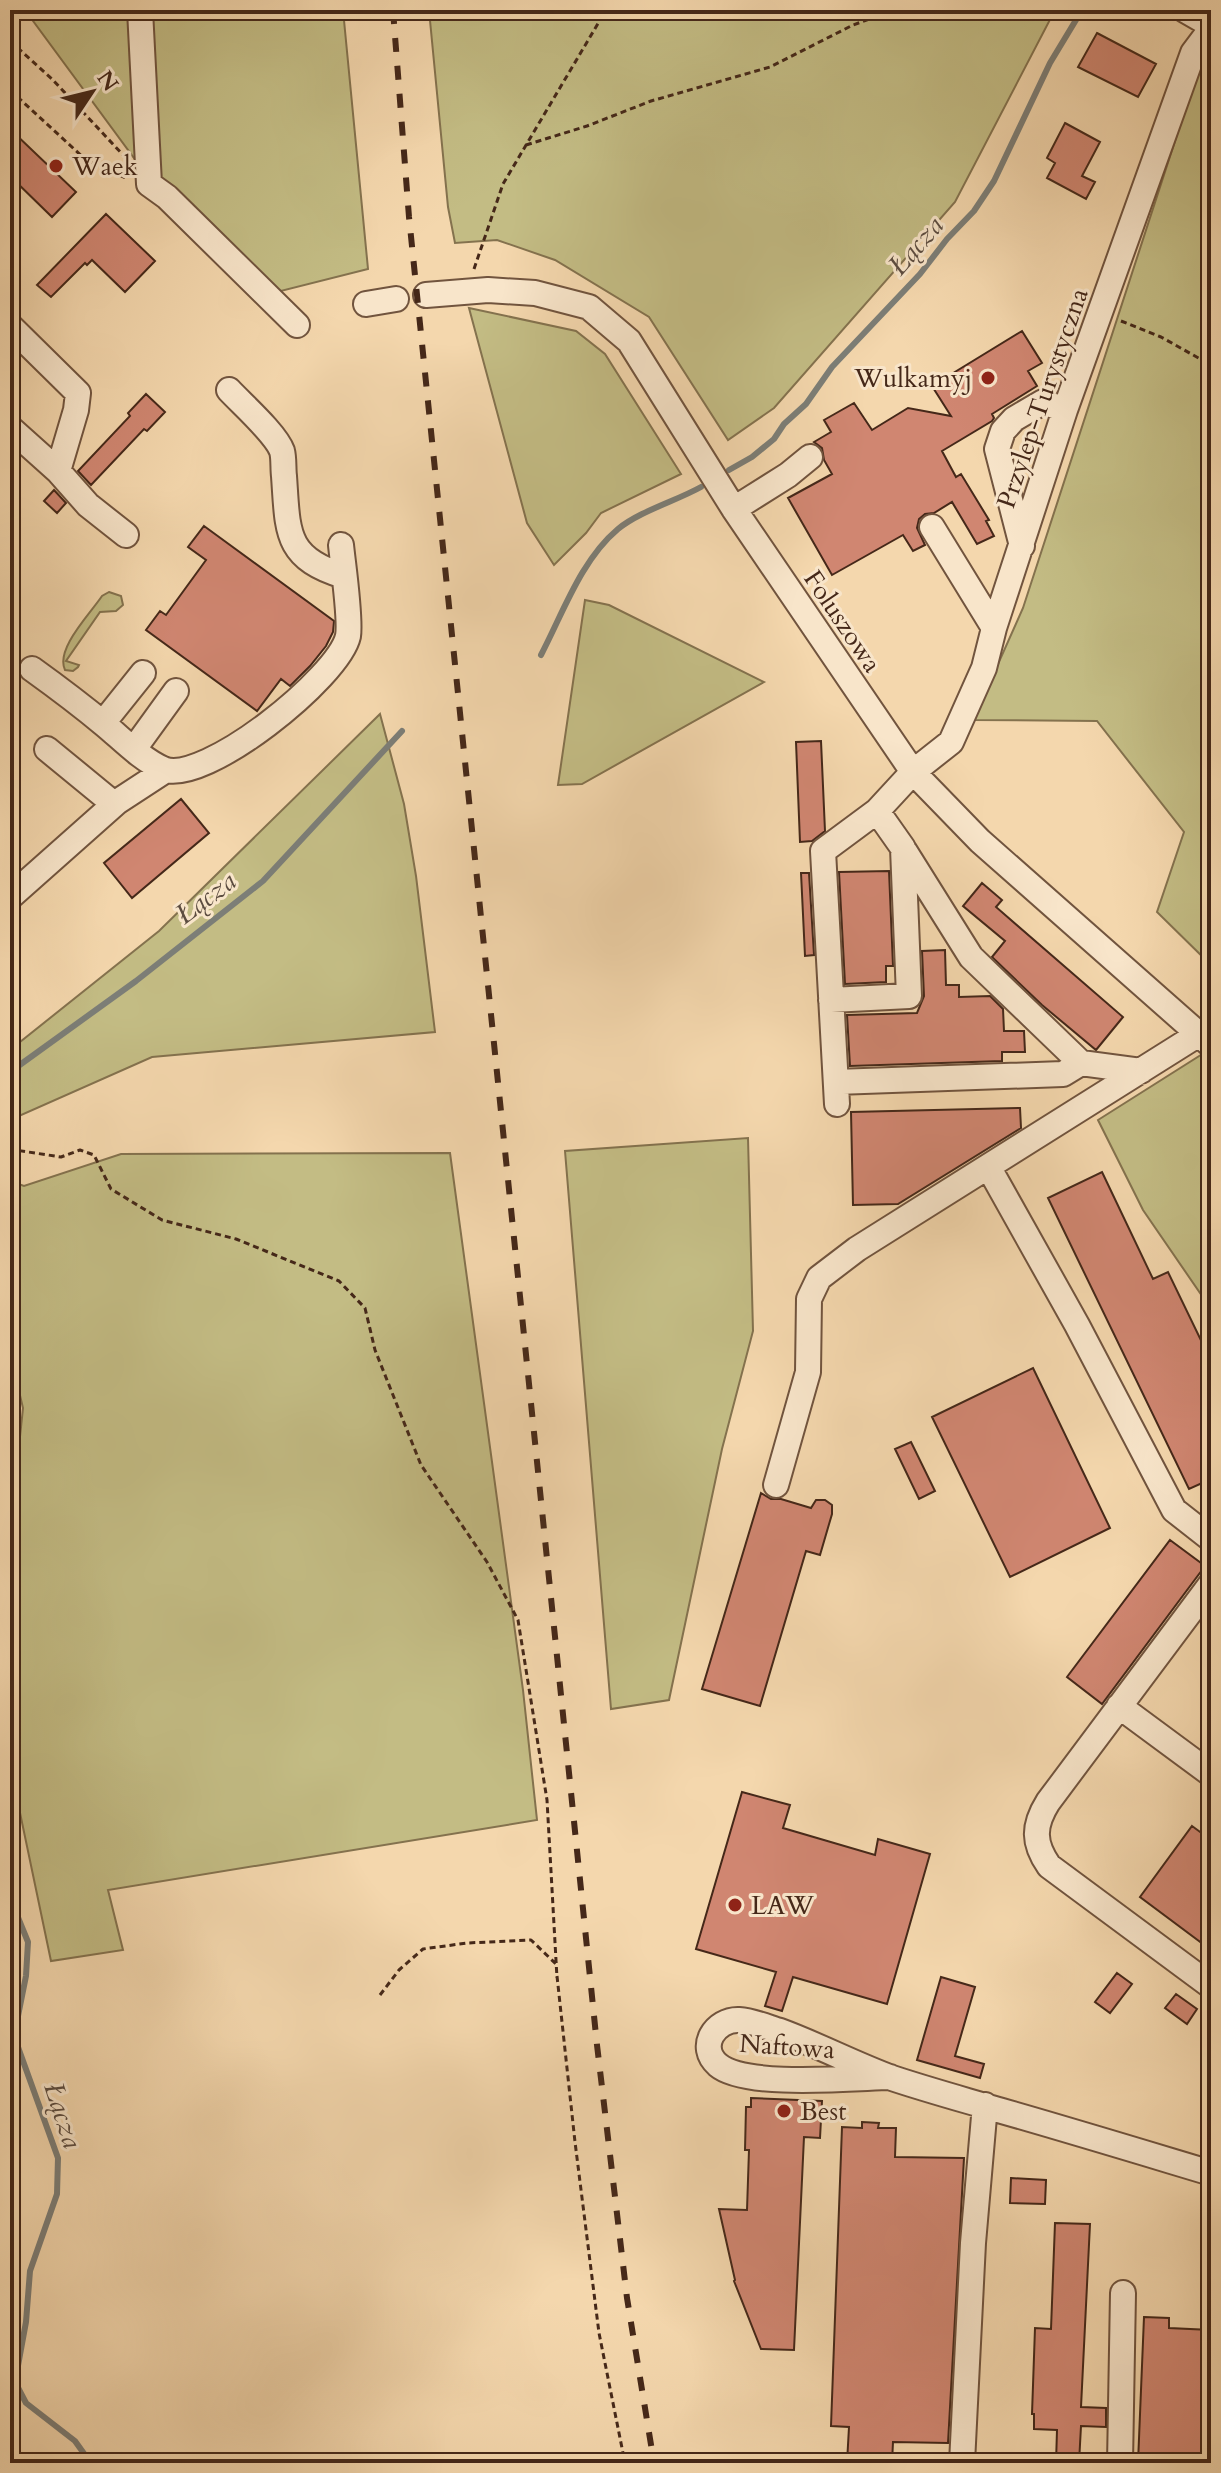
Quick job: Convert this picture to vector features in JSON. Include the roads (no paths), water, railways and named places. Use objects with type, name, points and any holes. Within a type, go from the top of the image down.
[{"type":"street","points":[[140,10],[149,184],[167,197],[297,325]]},
{"type":"street","points":[[1185,10],[1211,27]]},
{"type":"street","name":"Przylep-Turystyczna","points":[[831,1000],[823,851],[877,811],[913,772],[951,742],[984,668],[994,628],[1065,410],[1193,53],[1211,27]]},
{"type":"street","name":"Foluszowa","points":[[426,295],[488,290],[535,293],[589,307],[629,341],[734,509],[913,772],[980,841],[1205,1040]]},
{"type":"street","points":[[366,304],[396,299]]},
{"type":"street","points":[[10,326],[78,393],[58,471]]},
{"type":"street","points":[[229,390],[282,451],[290,533],[300,553],[319,569],[344,576]]},
{"type":"street","points":[[1022,546],[997,449],[1003,431],[1014,419],[1043,402],[1065,410]]},
{"type":"street","points":[[10,428],[58,471],[88,505],[126,535]]},
{"type":"street","points":[[734,509],[788,475],[810,457]]},
{"type":"street","points":[[932,527],[994,628]]},
{"type":"street","points":[[10,897],[114,804],[166,770],[185,769],[214,758],[308,693],[339,656],[348,635],[341,545]]},
{"type":"street","points":[[32,669],[134,749],[166,770]]},
{"type":"street","points":[[103,723],[143,673]]},
{"type":"street","points":[[134,749],[176,691]]},
{"type":"street","points":[[47,749],[114,804]]},
{"type":"street","points":[[877,811],[971,957],[1081,1063],[1141,1071]]},
{"type":"street","points":[[903,848],[909,996],[831,1000],[836,1093],[1063,1074],[1081,1063]]},
{"type":"street","points":[[776,1485],[808,1372],[809,1299],[819,1278],[857,1249],[1141,1071],[1205,1040]]},
{"type":"street","points":[[989,1168],[1077,1325],[1174,1510],[1211,1539]]},
{"type":"street","points":[[1211,1584],[1048,1802],[1038,1818],[1035,1837],[1040,1853],[1049,1866],[1211,1986]]},
{"type":"street","points":[[1119,1706],[1211,1774]]},
{"type":"street","name":"Naftowa","points":[[890,2077],[744,2077],[726,2071],[714,2061],[708,2046],[710,2036],[725,2021],[760,2024],[890,2077],[1211,2173]]},
{"type":"street","points":[[962,2463],[973,2243],[985,2105]]},
{"type":"street","points":[[1120,2463],[1123,2293]]},
{"type":"waterway","name":"Łącza","points":[[729,470],[774,439],[784,424],[806,404],[832,367],[920,274],[974,211],[994,181],[1050,63],[1082,10]]},
{"type":"waterway","name":"Łącza","points":[[541,655],[583,571],[605,542],[637,517],[701,487]]},
{"type":"waterway","name":"Łącza","points":[[10,1072],[136,981],[263,881],[402,731]]},
{"type":"waterway","name":"Łącza","points":[[10,1898],[28,1942],[26,1976],[14,2036],[58,2158],[57,2194],[30,2271],[26,2322],[15,2382],[26,2403],[75,2441],[85,2455],[84,2463]]},
{"type":"railway","points":[[393,10],[409,217],[597,2045],[627,2298],[654,2463]]},
{"type":"place","name":"Waek","points":[[56,166]]},
{"type":"place","name":"Wulkamyj","points":[[988,378]]},
{"type":"place","name":"LAW","points":[[735,1905]]},
{"type":"place","name":"Best","points":[[784,2111]]}]
